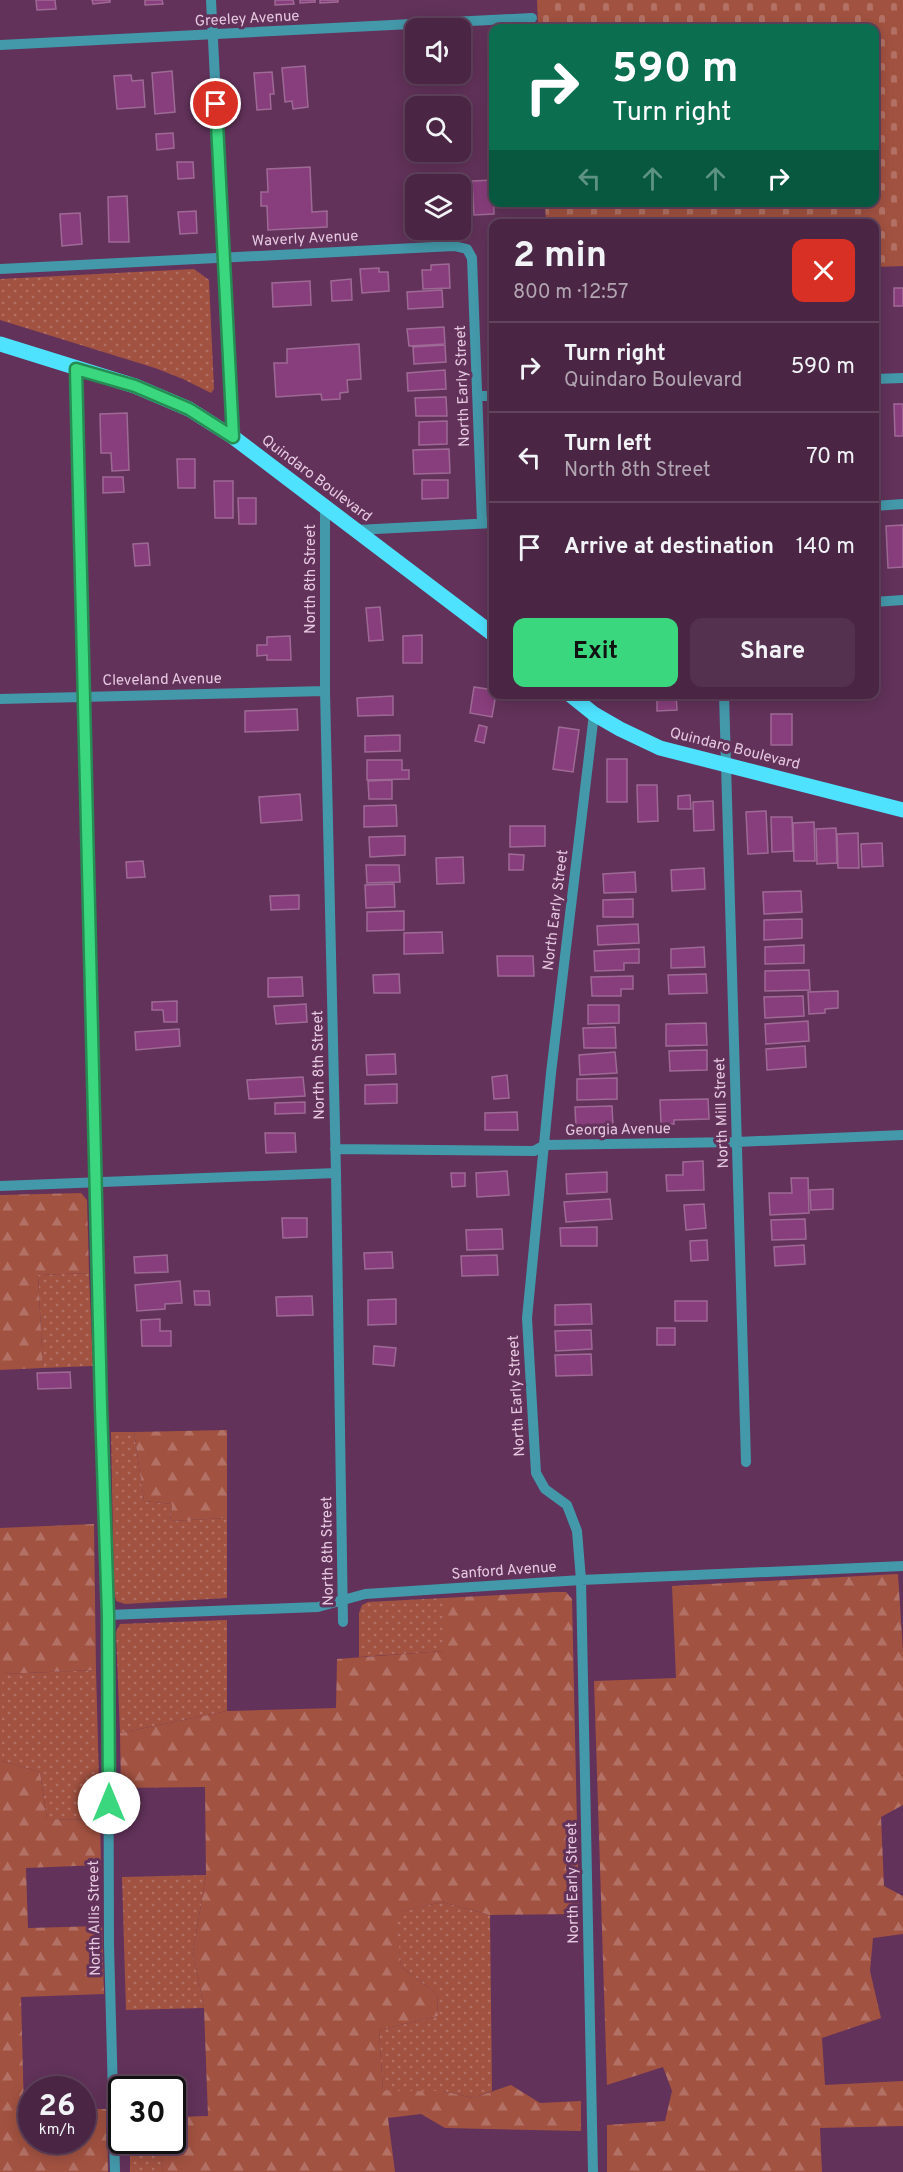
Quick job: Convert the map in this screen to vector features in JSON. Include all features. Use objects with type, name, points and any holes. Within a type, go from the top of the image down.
[{"type":"main road","name":"Quindaro Boulevard","points":[[0,344],[135,386],[189,409],[233,437],[489,631]]},
{"type":"main road","name":"Quindaro Boulevard","points":[[575,699],[594,714],[660,748],[727,763],[903,810]]},
{"type":"street","points":[[211,0],[233,437]]},
{"type":"street","name":"Greeley Avenue","points":[[0,45],[532,18]]},
{"type":"street","name":"Waverly Avenue","points":[[0,269],[454,246],[466,249]]},
{"type":"street","name":"North Early Street","points":[[466,249],[472,258],[478,396],[488,523]]},
{"type":"street","name":"North Allis Street","points":[[76,369],[95,1182],[108,1615],[109,1944],[115,2172]]},
{"type":"street","points":[[879,380],[903,378]]},
{"type":"street","points":[[478,396],[489,396]]},
{"type":"street","points":[[879,506],[903,504]]},
{"type":"street","name":"North 8th Street","points":[[325,507],[325,691],[343,1622]]},
{"type":"street","points":[[356,530],[488,523]]},
{"type":"street","points":[[879,602],[903,600]]},
{"type":"street","name":"Cleveland Avenue","points":[[0,699],[84,695],[325,691]]},
{"type":"street","name":"North Mill Street","points":[[724,699],[746,1462]]},
{"type":"street","name":"North Early Street","points":[[593,2172],[577,1531],[567,1505],[545,1489],[536,1473],[527,1318],[551,1073],[594,714]]},
{"type":"street","name":"Georgia Avenue","points":[[335,1149],[534,1151],[544,1146],[903,1136]]},
{"type":"street","points":[[0,1185],[336,1173]]},
{"type":"street","name":"Sanford Avenue","points":[[108,1615],[318,1607],[365,1594],[580,1580],[903,1566]]},
{"type":"green space","points":[[537,0],[903,0],[903,266],[879,267],[879,219],[546,219],[545,207],[879,207],[879,24],[538,24]]},
{"type":"green space","points":[[194,269],[209,280],[214,389],[211,393],[155,368],[0,320],[0,279]]},
{"type":"green space","points":[[81,1193],[87,1200],[89,1273],[38,1275],[43,1368],[0,1370],[0,1195]]},
{"type":"green space","points":[[89,1273],[93,1366],[43,1368],[38,1275]]},
{"type":"green space","points":[[227,1430],[227,1518],[170,1521],[172,1504],[144,1501],[134,1432]]},
{"type":"green space","points":[[111,1432],[134,1432],[144,1501],[172,1504],[170,1521],[227,1518],[227,1598],[125,1604],[116,1601]]},
{"type":"green space","points":[[94,1524],[96,1670],[2,1674],[2,1761],[40,1772],[47,1819],[100,1820],[101,1865],[26,1868],[28,1928],[102,1926],[104,1994],[21,1997],[23,2076],[18,2076],[18,2154],[96,2154],[96,2109],[107,2109],[108,2172],[0,2172],[0,1528]]},
{"type":"green space","points":[[898,1574],[903,1653],[903,1805],[881,1817],[884,1886],[903,1896],[903,1934],[873,1938],[870,1971],[881,2018],[822,2038],[825,2085],[903,2081],[903,2126],[820,2128],[822,2172],[607,2172],[607,2125],[665,2121],[672,2091],[663,2067],[607,2085],[594,1681],[676,1678],[672,1586]]},
{"type":"green space","points":[[566,1592],[572,1599],[579,1914],[490,1915],[442,1902],[396,1913],[401,1967],[437,1994],[438,2016],[379,2030],[383,2091],[443,2091],[473,2098],[511,2085],[540,2103],[581,2101],[581,2131],[445,2128],[421,2114],[388,2118],[395,2172],[163,2172],[161,2154],[186,2154],[186,2117],[208,2116],[204,2008],[193,1952],[206,1875],[205,1787],[121,1788],[120,1733],[227,1711],[336,1708],[337,1659],[444,1651],[444,1598]]},
{"type":"green space","points":[[444,1598],[444,1651],[359,1657],[359,1613],[362,1605],[368,1602]]},
{"type":"green space","points":[[227,1620],[227,1711],[120,1733],[116,1632],[120,1624]]},
{"type":"green space","points":[[96,1670],[100,1820],[47,1819],[40,1772],[2,1761],[2,1674]]},
{"type":"green space","points":[[206,1875],[193,1952],[204,2008],[126,2010],[122,1877]]},
{"type":"green space","points":[[442,1902],[490,1915],[492,2091],[473,2098],[443,2091],[383,2091],[379,2030],[438,2016],[437,1994],[401,1967],[395,1913]]},
{"type":"green space","points":[[130,2154],[161,2154],[163,2172],[130,2172]]},
{"type":"building","points":[[36,0],[55,0],[56,9],[37,10]]},
{"type":"building","points":[[92,0],[110,0],[110,2],[93,4]]},
{"type":"building","points":[[145,0],[162,0],[163,4],[145,5]]},
{"type":"building","points":[[275,0],[293,0],[294,4],[275,5]]},
{"type":"building","points":[[300,0],[315,0],[315,2],[300,3]]},
{"type":"building","points":[[320,0],[338,0],[338,2],[320,3]]},
{"type":"building","points":[[305,66],[308,107],[293,109],[292,101],[285,102],[282,68]]},
{"type":"building","points":[[172,71],[175,112],[155,114],[152,73]]},
{"type":"building","points":[[272,72],[274,94],[270,94],[271,109],[257,110],[254,73]]},
{"type":"building","points":[[131,75],[132,81],[143,80],[145,107],[117,109],[114,76]]},
{"type":"building","points":[[173,133],[174,148],[157,150],[156,134]]},
{"type":"building","points":[[177,162],[193,162],[194,178],[178,179]]},
{"type":"building","points":[[310,167],[312,212],[327,211],[327,227],[268,230],[267,206],[261,206],[261,192],[268,192],[267,169]]},
{"type":"building","points":[[489,180],[489,207],[494,207],[494,214],[474,215],[472,181]]},
{"type":"building","points":[[127,196],[129,242],[109,242],[108,197]]},
{"type":"building","points":[[196,211],[197,233],[180,234],[178,212]]},
{"type":"building","points":[[80,213],[82,244],[62,246],[60,214]]},
{"type":"building","points":[[449,264],[450,288],[423,289],[422,270],[431,270],[431,265]]},
{"type":"building","points":[[379,268],[379,272],[388,272],[389,291],[362,293],[360,269]]},
{"type":"building","points":[[351,279],[352,300],[332,301],[331,281]]},
{"type":"building","points":[[310,281],[311,305],[273,307],[272,283]]},
{"type":"building","points":[[894,288],[903,288],[903,306],[894,306]]},
{"type":"building","points":[[442,290],[443,307],[408,309],[407,292]]},
{"type":"building","points":[[444,327],[445,344],[409,346],[407,329]]},
{"type":"building","points":[[359,344],[361,379],[347,380],[348,392],[340,393],[340,399],[322,400],[321,394],[276,397],[274,363],[287,363],[287,349]]},
{"type":"building","points":[[445,345],[446,362],[414,364],[413,347]]},
{"type":"building","points":[[445,370],[446,389],[408,391],[407,373]]},
{"type":"building","points":[[446,397],[447,416],[416,416],[415,398]]},
{"type":"building","points":[[894,404],[903,404],[903,436],[895,436]]},
{"type":"building","points":[[127,413],[129,470],[112,471],[111,453],[101,453],[100,414]]},
{"type":"building","points":[[447,421],[447,444],[419,445],[419,422]]},
{"type":"building","points":[[449,449],[450,473],[414,474],[413,450]]},
{"type":"building","points":[[177,459],[195,459],[195,488],[178,488]]},
{"type":"building","points":[[103,477],[123,477],[124,492],[103,493]]},
{"type":"building","points":[[422,480],[448,480],[448,498],[422,499]]},
{"type":"building","points":[[214,481],[233,481],[233,518],[215,518]]},
{"type":"building","points":[[238,498],[256,498],[256,524],[239,524]]},
{"type":"building","points":[[903,525],[903,567],[888,568],[886,526]]},
{"type":"building","points":[[148,543],[150,565],[135,566],[133,544]]},
{"type":"building","points":[[380,607],[383,640],[369,641],[366,608]]},
{"type":"building","points":[[422,635],[422,663],[403,663],[403,636]]},
{"type":"building","points":[[290,636],[291,660],[267,660],[267,655],[257,656],[257,645],[267,645],[267,637]]},
{"type":"building","points":[[474,687],[489,689],[489,699],[495,699],[492,717],[470,713]]},
{"type":"building","points":[[393,696],[393,715],[358,716],[357,698]]},
{"type":"building","points":[[657,699],[676,699],[677,710],[657,711]]},
{"type":"building","points":[[297,709],[298,730],[245,732],[245,711]]},
{"type":"building","points":[[771,714],[792,714],[792,745],[771,745]]},
{"type":"building","points":[[479,725],[487,727],[484,743],[475,741]]},
{"type":"building","points":[[559,727],[579,730],[573,772],[553,769]]},
{"type":"building","points":[[400,735],[400,751],[365,752],[365,736]]},
{"type":"building","points":[[607,759],[627,759],[627,802],[607,802]]},
{"type":"building","points":[[367,760],[402,760],[402,770],[409,770],[409,779],[367,780]]},
{"type":"building","points":[[392,780],[392,799],[369,799],[368,781]]},
{"type":"building","points":[[637,785],[657,785],[658,821],[638,822]]},
{"type":"building","points":[[300,794],[302,820],[261,823],[259,797]]},
{"type":"building","points":[[690,795],[691,809],[678,809],[678,796]]},
{"type":"building","points":[[713,801],[714,830],[694,831],[693,802]]},
{"type":"building","points":[[396,805],[397,826],[364,827],[364,806]]},
{"type":"building","points":[[766,811],[768,853],[748,854],[746,812]]},
{"type":"building","points":[[771,817],[792,817],[793,851],[772,852]]},
{"type":"building","points":[[814,822],[815,861],[794,861],[793,823]]},
{"type":"building","points":[[510,826],[545,826],[545,846],[510,847]]},
{"type":"building","points":[[836,828],[837,863],[817,864],[816,829]]},
{"type":"building","points":[[858,833],[859,868],[838,868],[837,834]]},
{"type":"building","points":[[405,836],[405,855],[370,857],[369,837]]},
{"type":"building","points":[[882,843],[883,866],[862,867],[861,844]]},
{"type":"building","points":[[509,854],[524,855],[523,870],[509,870]]},
{"type":"building","points":[[463,857],[464,883],[437,884],[436,858]]},
{"type":"building","points":[[143,861],[145,877],[127,878],[126,862]]},
{"type":"building","points":[[366,865],[399,865],[400,882],[367,883]]},
{"type":"building","points":[[704,868],[705,889],[672,891],[671,870]]},
{"type":"building","points":[[635,872],[636,892],[604,893],[603,874]]},
{"type":"building","points":[[394,884],[395,907],[366,908],[365,885]]},
{"type":"building","points":[[801,891],[802,912],[764,914],[763,892]]},
{"type":"building","points":[[299,895],[299,909],[271,910],[270,896]]},
{"type":"building","points":[[633,899],[633,917],[603,917],[603,900]]},
{"type":"building","points":[[404,911],[404,930],[367,931],[367,912]]},
{"type":"building","points":[[802,919],[802,938],[764,940],[764,920]]},
{"type":"building","points":[[638,924],[639,943],[598,945],[597,926]]},
{"type":"building","points":[[442,932],[443,953],[404,954],[404,933]]},
{"type":"building","points":[[804,945],[804,963],[765,964],[765,947]]},
{"type":"building","points":[[704,947],[705,967],[671,968],[671,949]]},
{"type":"building","points":[[639,949],[639,963],[624,963],[624,970],[595,971],[594,951]]},
{"type":"building","points":[[497,956],[533,956],[534,976],[498,976]]},
{"type":"building","points":[[809,970],[810,990],[765,991],[765,971]]},
{"type":"building","points":[[399,974],[400,993],[374,993],[373,975]]},
{"type":"building","points":[[706,974],[707,993],[669,994],[668,975]]},
{"type":"building","points":[[633,976],[633,989],[621,989],[621,996],[592,996],[591,977]]},
{"type":"building","points":[[302,977],[303,996],[268,997],[268,978]]},
{"type":"building","points":[[838,991],[838,1008],[825,1009],[825,1013],[809,1014],[808,992]]},
{"type":"building","points":[[803,996],[804,1016],[765,1018],[764,997]]},
{"type":"building","points":[[177,1001],[177,1022],[164,1022],[163,1010],[152,1010],[152,1002]]},
{"type":"building","points":[[306,1004],[307,1022],[276,1024],[274,1006]]},
{"type":"building","points":[[588,1005],[619,1005],[619,1023],[588,1024]]},
{"type":"building","points":[[808,1021],[809,1041],[766,1044],[765,1024]]},
{"type":"building","points":[[706,1023],[707,1045],[666,1046],[666,1024]]},
{"type":"building","points":[[615,1027],[616,1048],[584,1048],[583,1028]]},
{"type":"building","points":[[179,1029],[180,1046],[136,1050],[135,1032]]},
{"type":"building","points":[[805,1046],[806,1067],[767,1070],[766,1049]]},
{"type":"building","points":[[707,1050],[707,1070],[670,1071],[669,1051]]},
{"type":"building","points":[[615,1052],[617,1073],[580,1075],[579,1055]]},
{"type":"building","points":[[395,1054],[396,1074],[367,1075],[366,1055]]},
{"type":"building","points":[[507,1075],[509,1098],[494,1099],[492,1077]]},
{"type":"building","points":[[303,1077],[305,1096],[249,1099],[247,1080]]},
{"type":"building","points":[[617,1078],[617,1099],[577,1100],[577,1079]]},
{"type":"building","points":[[397,1084],[397,1103],[365,1104],[365,1085]]},
{"type":"building","points":[[708,1099],[709,1119],[674,1120],[674,1124],[661,1124],[660,1100]]},
{"type":"building","points":[[305,1102],[305,1113],[275,1114],[275,1103]]},
{"type":"building","points":[[612,1106],[613,1125],[576,1127],[575,1107]]},
{"type":"building","points":[[517,1112],[518,1130],[485,1130],[485,1113]]},
{"type":"building","points":[[265,1133],[295,1133],[296,1152],[266,1153]]},
{"type":"building","points":[[703,1161],[704,1190],[667,1191],[666,1175],[683,1175],[683,1162]]},
{"type":"building","points":[[507,1171],[509,1195],[477,1197],[476,1173]]},
{"type":"building","points":[[607,1172],[607,1192],[567,1194],[566,1174]]},
{"type":"building","points":[[451,1173],[465,1173],[465,1186],[452,1187]]},
{"type":"building","points":[[791,1178],[808,1178],[809,1213],[770,1215],[769,1193],[792,1193]]},
{"type":"building","points":[[833,1189],[833,1209],[811,1210],[810,1190]]},
{"type":"building","points":[[610,1199],[612,1219],[566,1222],[564,1202]]},
{"type":"building","points":[[704,1204],[706,1228],[686,1230],[684,1205]]},
{"type":"building","points":[[282,1218],[307,1218],[307,1237],[283,1238]]},
{"type":"building","points":[[805,1219],[806,1239],[772,1240],[771,1220]]},
{"type":"building","points":[[597,1227],[597,1246],[561,1246],[560,1228]]},
{"type":"building","points":[[502,1229],[503,1249],[467,1250],[466,1230]]},
{"type":"building","points":[[707,1240],[708,1260],[691,1261],[690,1241]]},
{"type":"building","points":[[804,1245],[805,1264],[775,1266],[774,1247]]},
{"type":"building","points":[[392,1252],[393,1268],[365,1269],[364,1253]]},
{"type":"building","points":[[167,1255],[168,1272],[135,1273],[134,1257]]},
{"type":"building","points":[[497,1255],[498,1275],[462,1276],[461,1256]]},
{"type":"building","points":[[180,1281],[182,1303],[165,1304],[165,1309],[137,1311],[135,1285]]},
{"type":"building","points":[[194,1291],[209,1291],[210,1305],[195,1305]]},
{"type":"building","points":[[312,1296],[313,1315],[277,1316],[276,1297]]},
{"type":"building","points":[[396,1299],[396,1324],[368,1325],[368,1300]]},
{"type":"building","points":[[675,1301],[707,1301],[707,1321],[675,1321]]},
{"type":"building","points":[[591,1304],[592,1324],[555,1325],[555,1305]]},
{"type":"building","points":[[160,1319],[160,1331],[171,1331],[171,1346],[142,1346],[141,1320]]},
{"type":"building","points":[[657,1328],[675,1328],[675,1345],[657,1345]]},
{"type":"building","points":[[591,1330],[592,1349],[556,1351],[555,1331]]},
{"type":"building","points":[[374,1346],[396,1348],[394,1366],[373,1364]]},
{"type":"building","points":[[591,1354],[592,1375],[556,1376],[555,1355]]},
{"type":"building","points":[[70,1372],[71,1388],[38,1389],[37,1373]]},
{"type":"route","points":[[109,1803],[108,1615],[76,369],[135,386],[189,409],[233,437],[216,104]]}]
